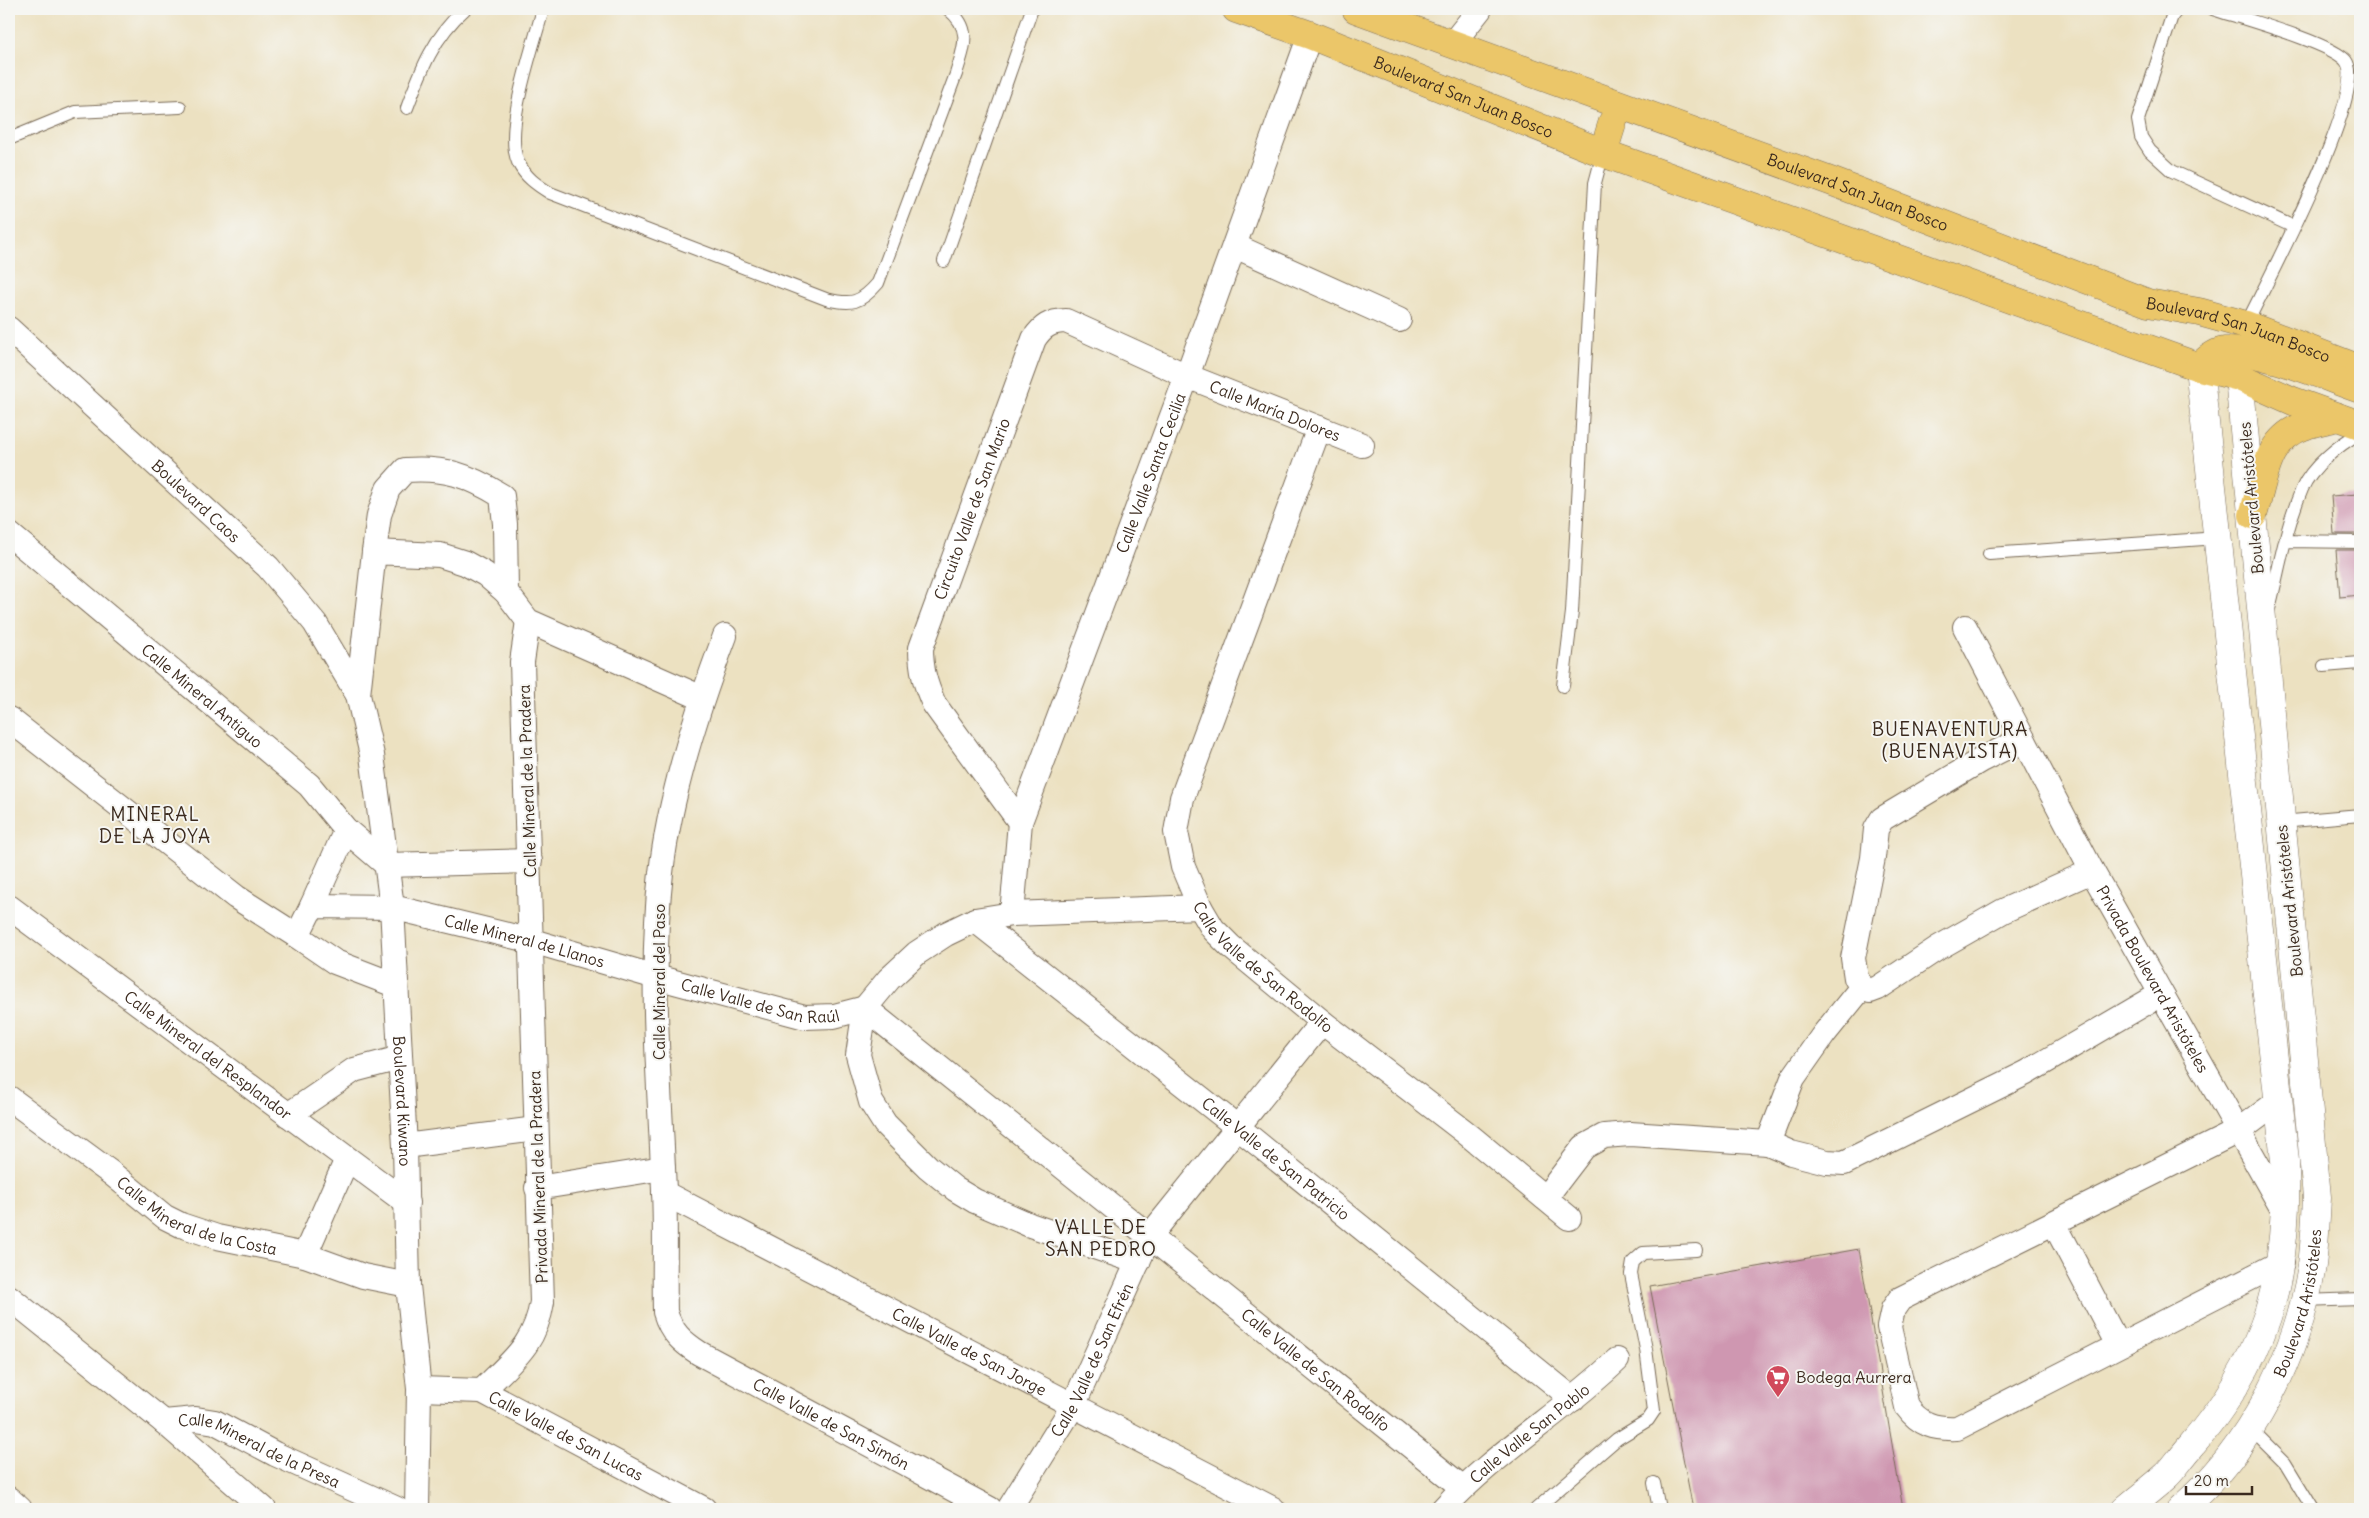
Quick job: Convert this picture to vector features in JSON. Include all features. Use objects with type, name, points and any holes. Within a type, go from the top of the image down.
[{"type":"main road","name":"Boulevard San Juan Bosco","points":[[1236,9],[1310,35],[1603,153],[2199,367],[2239,377],[2349,421]]},
{"type":"main road","name":"Boulevard San Juan Bosco","points":[[1356,9],[1454,43],[1958,229],[2148,303],[2199,312],[2246,325],[2360,369]]},
{"type":"main road","points":[[1540,76],[1570,105],[1726,160],[1754,154]]},
{"type":"main road","points":[[1603,153],[1613,120]]},
{"type":"main road","name":"Boulevard Aristóteles","points":[[2148,303],[2206,333],[2236,364],[2239,377]]},
{"type":"main road","name":"Boulevard San Juan Bosco","points":[[2199,367],[2211,356],[2224,351],[2264,356],[2360,389]]},
{"type":"main road","points":[[2253,515],[2263,484],[2266,462],[2281,440],[2304,426],[2349,421]]},
{"type":"street","points":[[1454,43],[1480,9]]},
{"type":"street","name":"Calle Valle Santa Cecilia","points":[[1012,914],[1020,822],[1187,376],[1310,35]]},
{"type":"street","points":[[1234,246],[1399,320]]},
{"type":"street","name":"Circuito Valle de San Mario","points":[[1020,822],[934,704],[924,682],[921,667],[921,648],[1034,340],[1040,330],[1048,324],[1066,322],[1187,376]]},
{"type":"street","name":"Boulevard Caos","points":[[9,329],[268,566],[315,623],[358,695]]},
{"type":"street","name":"Boulevard Aristóteles","points":[[2126,1509],[2168,1474],[2206,1430],[2240,1378],[2267,1319],[2282,1262],[2286,1215],[2285,1160],[2279,1101],[2199,367]]},
{"type":"street","name":"Calle María Dolores","points":[[1187,376],[1362,444]]},
{"type":"street","name":"Boulevard Aristóteles","points":[[2181,1509],[2210,1479],[2249,1428],[2268,1398],[2282,1369],[2304,1302],[2312,1266],[2317,1196],[2262,638],[2253,515],[2239,377]]},
{"type":"street","points":[[1200,907],[1183,868],[1176,832],[1182,798],[1320,428]]},
{"type":"street","points":[[358,695],[379,515],[388,489],[405,470],[431,468],[474,479],[502,496],[505,524],[506,592]]},
{"type":"street","name":"Calle Mineral Antiguo","points":[[9,534],[309,785],[346,830],[387,866]]},
{"type":"street","points":[[374,552],[416,553],[449,558],[465,563],[485,574],[506,592],[528,621],[702,698]]},
{"type":"street","name":"Calle Mineral de la Pradera","points":[[528,621],[522,662],[532,941]]},
{"type":"street","name":"Privada Boulevard Aristóteles","points":[[1966,628],[2092,871],[2240,1130],[2286,1215]]},
{"type":"street","name":"Calle Mineral del Paso","points":[[675,1335],[669,1326],[665,1312],[664,1193],[656,977],[661,872],[674,800],[702,698],[725,636]]},
{"type":"street","name":"Boulevard Kiwano","points":[[358,695],[372,755],[392,907],[405,1146],[408,1285],[419,1389],[418,1509]]},
{"type":"street","points":[[9,719],[236,897],[335,962],[395,985]]},
{"type":"street","points":[[2023,739],[1981,760],[1882,820],[1876,829],[1873,858],[1853,958],[1856,978],[1862,987],[1870,991],[1878,988],[1938,948],[2003,911],[2092,871]]},
{"type":"street","points":[[296,936],[312,906],[346,830]]},
{"type":"street","points":[[387,866],[530,861]]},
{"type":"street","name":"Calle Mineral de Llanos","points":[[312,906],[392,907],[532,941],[656,977]]},
{"type":"street","name":"Calle Mineral del Resplandor","points":[[9,907],[407,1203]]},
{"type":"street","name":"Calle Valle de San Rodolfo","points":[[1463,1488],[865,1008],[889,979],[917,953],[946,934],[975,920],[1012,914],[1200,907],[1213,929],[1230,946],[1322,1022],[1465,1132],[1569,1218]]},
{"type":"street","name":"Calle Valle de San Patricio","points":[[975,920],[1236,1126],[1574,1399]]},
{"type":"street","name":"Privada Mineral de la Pradera","points":[[482,1392],[526,1347],[539,1319],[542,1302],[537,1188],[532,941]]},
{"type":"street","name":"Calle Valle de San Raúl","points":[[656,977],[805,1017],[834,1016],[865,1008]]},
{"type":"street","points":[[1768,1143],[1794,1078],[1824,1034],[1862,987]]},
{"type":"street","points":[[1545,1198],[1584,1147],[1604,1136],[1658,1135],[1768,1143],[1791,1153],[1828,1162],[1844,1163],[2026,1074],[2161,994]]},
{"type":"street","points":[[865,1008],[858,1055],[871,1102],[885,1124],[928,1167],[955,1189],[975,1201],[1030,1225],[1138,1262]]},
{"type":"street","name":"Calle Valle de San Efrén","points":[[1009,1509],[1073,1406],[1149,1237],[1236,1126],[1322,1022]]},
{"type":"street","points":[[288,1115],[354,1070],[400,1058]]},
{"type":"street","name":"Calle Mineral de la Costa","points":[[9,1098],[111,1173],[165,1217],[181,1225],[217,1237],[305,1254],[363,1276],[408,1285]]},
{"type":"street","points":[[2279,1101],[2240,1130],[1900,1299],[1893,1310],[1889,1327],[1907,1407],[1915,1418],[1924,1424],[1939,1429],[1957,1428],[2282,1262]]},
{"type":"street","points":[[405,1146],[536,1130]]},
{"type":"street","points":[[305,1254],[348,1159]]},
{"type":"street","points":[[537,1188],[663,1168]]},
{"type":"street","name":"Calle Valle de San Jorge","points":[[664,1193],[1273,1509]]},
{"type":"street","points":[[2054,1223],[2118,1345]]},
{"type":"street","name":"Calle Mineral de la Presa","points":[[9,1297],[164,1422],[196,1419],[216,1422],[275,1454],[397,1509]]},
{"type":"street","name":"Calle Valle de San Simón","points":[[675,1335],[699,1353],[990,1509]]},
{"type":"street","name":"Calle Valle San Pablo","points":[[1443,1509],[1463,1488],[1574,1399],[1617,1360]]},
{"type":"street","name":"Calle Valle de San Lucas","points":[[419,1389],[482,1392],[704,1509]]},
{"type":"street","points":[[164,1422],[264,1509]]},
{"type":"street","points":[[9,1498],[20,1509]]},
{"type":"lane","points":[[407,108],[423,63],[438,37],[465,9]]},
{"type":"lane","points":[[543,9],[516,111],[514,133],[517,161],[525,174],[550,193],[826,300],[854,303],[869,294],[878,283],[956,74],[965,44],[964,30],[956,15],[948,9]]},
{"type":"lane","points":[[944,261],[1032,9]]},
{"type":"lane","points":[[2178,9],[2169,25],[2138,120],[2141,137],[2150,151],[2172,171],[2294,227]]},
{"type":"lane","points":[[2213,9],[2327,47],[2347,62],[2351,73],[2349,90],[2320,174],[2246,325]]},
{"type":"lane","points":[[9,139],[75,112],[180,107]]},
{"type":"lane","points":[[1563,686],[1572,612],[1595,183],[1603,153]]},
{"type":"lane","points":[[2262,638],[2286,541],[2302,488],[2312,472],[2360,433]]},
{"type":"lane","points":[[1989,554],[2218,538]]},
{"type":"lane","points":[[2286,541],[2360,542]]},
{"type":"lane","points":[[2324,666],[2360,663]]},
{"type":"lane","points":[[2281,822],[2360,815]]},
{"type":"lane","points":[[1536,1509],[1617,1439],[1648,1420],[1654,1411],[1646,1349],[1631,1274],[1633,1262],[1643,1253],[1696,1250]]},
{"type":"lane","points":[[2304,1302],[2360,1299]]},
{"type":"lane","points":[[2249,1428],[2285,1463],[2313,1509]]},
{"type":"lane","points":[[1654,1482],[1659,1509]]},
{"type":"building","points":[[2358,494],[2360,534],[2334,534],[2331,496]]},
{"type":"building","points":[[2336,550],[2360,550],[2360,595],[2340,597]]},
{"type":"building","name":"Bodega Aurrera","points":[[1859,1249],[1903,1509],[1693,1509],[1650,1286]]},
{"type":"place","name":"Bodega Aurrera","points":[[1778,1398]]},
{"type":"district","name":"BUENAVENTURA (BUENAVISTA)","points":[[1950,740]]},
{"type":"district","name":"MINERAL DE LA JOYA","points":[[155,825]]},
{"type":"district","name":"VALLE DE SAN PEDRO","points":[[1101,1238]]}]
